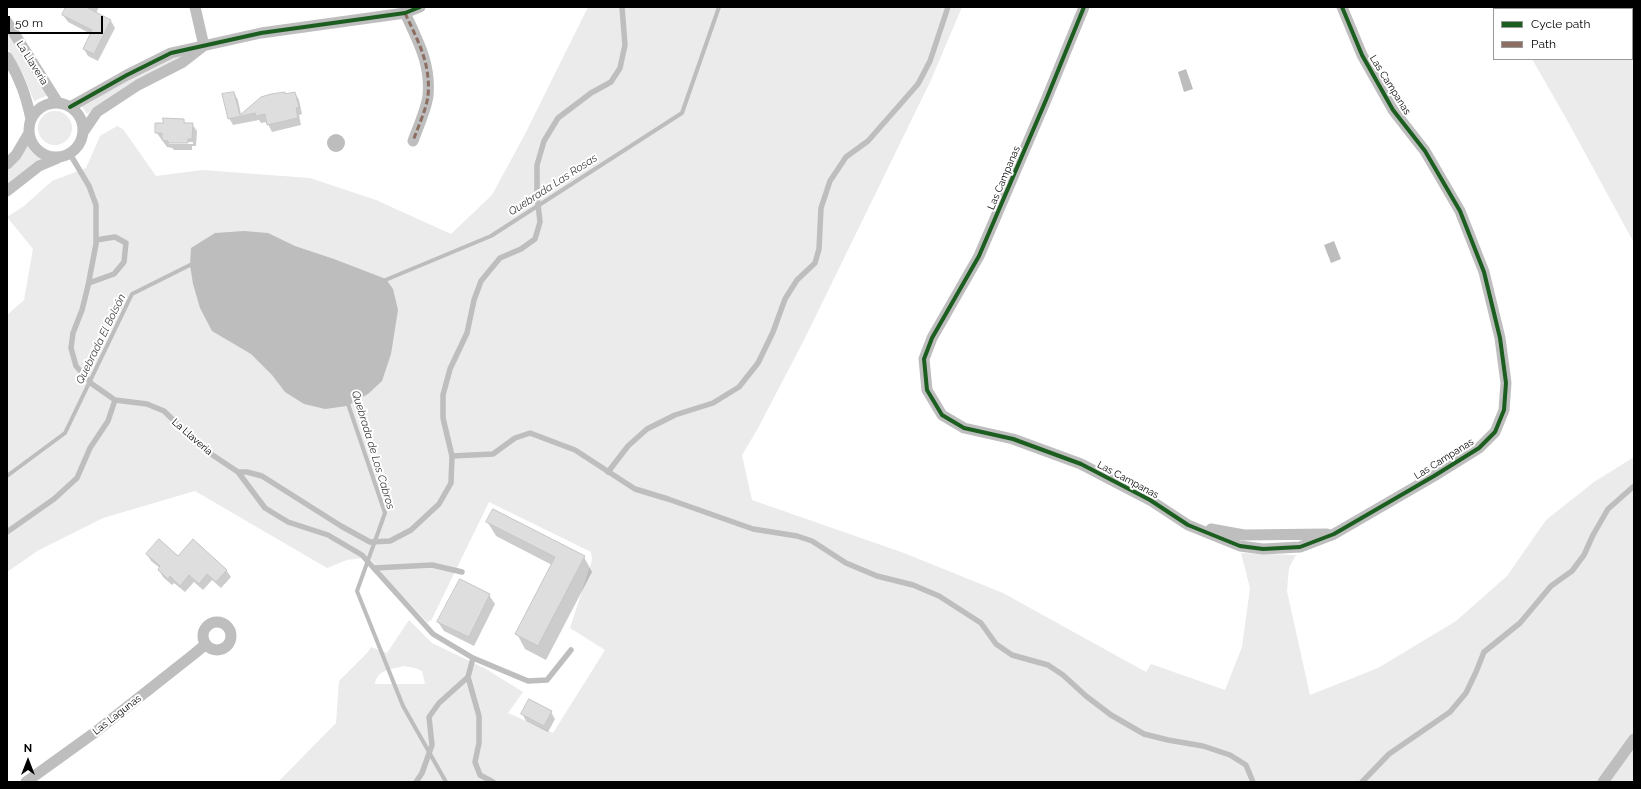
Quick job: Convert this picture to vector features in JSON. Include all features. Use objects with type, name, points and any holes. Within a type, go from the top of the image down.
[{"type":"street","points":[[195,7],[204,46]]},
{"type":"street","points":[[70,107],[127,75],[171,53],[261,33],[405,13],[420,7]]},
{"type":"street","name":"Las Campanas","points":[[1084,7],[979,256],[932,338],[924,359],[927,390],[942,415],[964,428],[1014,439],[1081,464],[1150,500],[1188,525],[1244,535],[1334,534],[1479,448],[1494,432],[1504,410],[1506,383],[1500,338],[1484,272],[1460,211],[1425,151],[1389,103],[1362,55],[1342,7]]},
{"type":"street","points":[[405,13],[424,53],[428,76],[428,97],[413,141]]},
{"type":"street","name":"La Llaveria","points":[[7,22],[58,103]]},
{"type":"street","points":[[7,191],[39,166],[70,154],[78,146],[84,131],[97,112],[138,85],[183,62],[204,46]]},
{"type":"street","name":"La Llaveria","points":[[7,57],[14,68],[25,93],[31,119],[29,133]]},
{"type":"street","points":[[31,119],[36,111],[48,104],[58,103],[70,107],[80,118],[84,131]]},
{"type":"street","points":[[29,133],[34,147],[45,155],[59,157]]},
{"type":"street","points":[[7,164],[16,155],[29,133]]},
{"type":"street","name":"Las Lagunas","points":[[26,782],[94,733],[206,644]]},
{"type":"street","points":[[1603,782],[1634,739]]},
{"type":"lane","points":[[238,472],[247,472],[262,476],[341,526],[370,542],[390,541],[412,530],[440,504],[451,483],[452,456],[443,418],[443,396],[450,368],[466,333],[474,300],[481,282],[500,258],[521,249],[535,239],[540,222],[537,195],[537,165],[544,141],[558,118],[591,94],[611,82],[620,68],[625,45],[622,7]]},
{"type":"lane","points":[[608,472],[628,446],[646,429],[675,415],[713,403],[739,388],[758,363],[773,332],[786,298],[797,280],[815,263],[819,249],[821,208],[830,181],[846,157],[868,141],[918,84],[930,61],[948,7]]},
{"type":"lane","name":"La Llaveria","points":[[70,154],[89,186],[96,205],[96,240],[89,283],[82,310],[72,333],[71,348],[76,366],[92,384],[115,400],[147,404],[164,411],[202,448],[238,472],[265,508],[288,522],[328,535],[362,555],[433,634],[473,658],[528,681],[547,680],[572,650]]},
{"type":"lane","points":[[89,283],[114,274],[124,262],[126,243],[115,237],[96,240]]},
{"type":"lane","points":[[7,532],[54,499],[77,478],[90,448],[108,421],[115,400]]},
{"type":"lane","points":[[452,456],[493,454],[515,438],[530,433],[575,450],[634,489],[668,499],[753,529],[797,536],[812,541],[846,563],[877,576],[914,585],[939,596],[981,623],[996,644],[1006,651],[1012,655],[1048,665],[1063,675],[1086,696],[1111,715],[1144,734],[1203,746],[1230,755],[1246,765],[1253,782]]},
{"type":"lane","points":[[1362,782],[1389,754],[1450,712],[1466,693],[1484,652],[1520,623],[1551,586],[1572,572],[1584,555],[1593,535],[1608,509],[1634,486]]},
{"type":"lane","points":[[374,568],[432,565],[462,572]]},
{"type":"lane","points":[[473,658],[468,677],[479,716],[479,743],[475,762],[480,775],[493,782]]},
{"type":"lane","points":[[416,782],[422,773],[432,745],[429,717],[439,703],[468,677]]},
{"type":"shaded area","points":[[588,7],[962,7],[931,80],[804,340],[757,430],[742,455],[752,500],[904,553],[1003,593],[1146,672],[1151,664],[1225,690],[1242,647],[1250,588],[1241,553],[1296,555],[1289,568],[1287,591],[1310,695],[1378,668],[1456,621],[1507,576],[1546,520],[1594,482],[1634,457],[1634,782],[278,782],[336,723],[339,681],[368,652],[371,647],[387,653],[409,620],[432,643],[486,669],[523,692],[508,713],[553,733],[605,650],[570,628],[592,560],[591,552],[489,502],[431,621],[429,620],[428,623],[389,582],[369,557],[347,560],[327,568],[195,491],[103,518],[39,550],[7,572],[7,315],[24,300],[33,249],[7,217],[24,206],[52,181],[86,168],[100,136],[117,126],[123,129],[156,176],[202,170],[310,178],[376,200],[451,234],[492,195],[524,136]],"holes":[[[404,666],[422,671],[425,684],[375,684],[379,675],[386,670]]]},
{"type":"shaded area","points":[[1634,7],[1634,243],[1533,60],[1633,60],[1633,8],[1502,8]]},
{"type":"shaded area","points":[[7,28],[48,95],[34,101],[23,74],[7,47]]},
{"type":"shaded area","points":[[188,55],[109,99],[87,114],[81,105],[172,57]]},
{"type":"shaded area","points":[[1186,69],[1193,89],[1184,92],[1178,72]]},
{"type":"shaded area","points":[[52,111],[58,111],[62,112],[69,118],[72,128],[71,135],[65,142],[58,145],[52,145],[48,144],[41,138],[38,131],[38,125],[39,121],[45,114]]},
{"type":"shaded area","points":[[336,134],[342,137],[345,143],[342,149],[336,152],[330,149],[327,143],[330,137]]},
{"type":"shaded area","points":[[26,144],[32,153],[42,159],[7,186],[7,171],[22,155]]},
{"type":"shaded area","points":[[244,231],[268,233],[295,246],[386,279],[393,289],[398,310],[391,354],[382,381],[368,394],[347,406],[325,409],[304,404],[285,392],[272,375],[251,354],[212,331],[200,308],[193,284],[190,265],[191,248],[215,233]]},
{"type":"shaded area","points":[[1334,241],[1341,259],[1331,263],[1324,245]]},
{"type":"building","points":[[66,7],[86,7],[111,20],[94,54],[83,49],[92,30],[62,15]]},
{"type":"building","points":[[234,92],[240,115],[261,97],[271,94],[295,92],[299,107],[296,108],[298,118],[267,125],[265,114],[256,116],[255,113],[228,119],[222,94]]},
{"type":"building","points":[[163,118],[184,119],[184,123],[193,123],[192,139],[188,139],[188,143],[168,143],[168,141],[162,140],[162,133],[155,133],[155,123],[163,123]]},
{"type":"building","points":[[493,509],[585,556],[538,646],[515,634],[555,557],[486,522]]},
{"type":"building","points":[[159,539],[178,556],[193,539],[227,570],[216,582],[207,574],[199,584],[189,575],[180,586],[170,576],[168,579],[158,570],[160,566],[146,554]]},
{"type":"building","points":[[460,579],[490,594],[469,637],[437,622]]},
{"type":"building","points":[[529,699],[552,711],[544,726],[521,714]]},
{"type":"waterway","name":"Quebrada Las Rosas","points":[[383,281],[491,236],[682,113],[719,7]]},
{"type":"waterway","name":"Quebrada El Bolsón","points":[[7,476],[65,433],[132,294],[190,265],[193,266]]},
{"type":"waterway","name":"Quebrada de Los Cabros","points":[[347,401],[385,513],[357,591],[403,706],[446,782]]},
{"type":"marked path","points":[[405,13],[422,53],[428,73],[428,96],[426,107],[413,141]]},
{"type":"cycle path","points":[[70,107],[127,75],[171,53],[261,33],[405,13],[420,7]]},
{"type":"cycle path","points":[[1084,7],[979,256],[932,338],[924,359],[927,390],[942,415],[964,428],[1013,439],[1081,464],[1150,500],[1188,525],[1240,546],[1263,549],[1300,547],[1334,534],[1479,448],[1495,432],[1504,410],[1506,383],[1500,338],[1484,272],[1460,211],[1425,151],[1393,110],[1362,55],[1342,7]]}]
